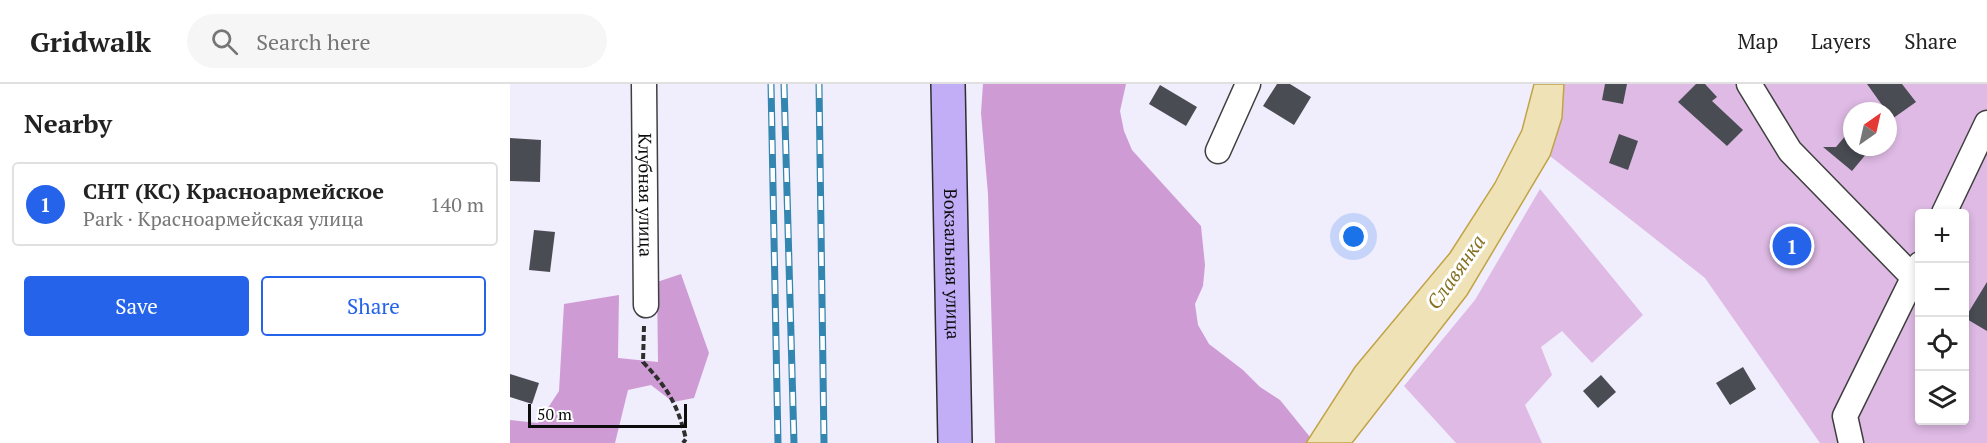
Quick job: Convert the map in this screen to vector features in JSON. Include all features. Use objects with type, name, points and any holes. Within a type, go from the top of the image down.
[{"type":"street","name":"Клубная улица","points":[[644,84],[646,305]]},
{"type":"street","name":"Вокзальная улица","points":[[948,84],[955,443]]},
{"type":"street","points":[[1218,151],[1248,84]]},
{"type":"street","points":[[1749,84],[1790,152],[1915,269]]},
{"type":"street","points":[[1946,209],[1987,123]]},
{"type":"street","points":[[1851,443],[1845,416],[1915,272]]},
{"type":"path","points":[[646,305],[643,362],[664,385],[680,415],[686,439],[684,443]]},
{"type":"shaded area","points":[[983,84],[1126,84],[1120,111],[1124,131],[1132,150],[1201,226],[1205,265],[1203,286],[1195,304],[1198,325],[1209,344],[1243,370],[1260,387],[1280,400],[1310,437],[1306,443],[995,443],[988,194],[981,113]]},
{"type":"shaded area","points":[[1564,84],[1987,84],[1987,443],[1820,443],[1705,278],[1550,156],[1562,118]]},
{"type":"shaded area","points":[[1540,189],[1643,315],[1592,363],[1562,331],[1541,347],[1552,375],[1525,405],[1542,443],[1456,443],[1404,386],[1475,300]]},
{"type":"shaded area","points":[[681,274],[709,353],[694,398],[673,402],[651,385],[628,390],[615,443],[510,443],[510,420],[538,423],[559,391],[564,304],[619,295],[618,358],[658,362],[657,282]]},
{"type":"water","name":"Славянка","points":[[1534,84],[1564,84],[1562,118],[1550,156],[1467,295],[1352,443],[1306,443],[1355,367],[1450,253],[1495,183],[1522,130]]},
{"type":"building","points":[[1277,84],[1290,84],[1311,97],[1294,125],[1263,106]]},
{"type":"building","points":[[1605,84],[1627,84],[1623,104],[1602,100]]},
{"type":"building","points":[[1696,84],[1705,84],[1717,97],[1712,101],[1743,130],[1727,146],[1678,102]]},
{"type":"building","points":[[1867,84],[1902,84],[1916,102],[1897,115],[1897,102],[1880,102]]},
{"type":"building","points":[[1160,85],[1197,107],[1186,126],[1149,104]]},
{"type":"building","points":[[1619,134],[1638,141],[1628,170],[1609,163]]},
{"type":"building","points":[[510,138],[541,140],[540,182],[510,181]]},
{"type":"building","points":[[1843,139],[1843,156],[1864,156],[1852,171],[1823,147],[1836,147]]},
{"type":"building","points":[[534,230],[555,232],[550,272],[529,270]]},
{"type":"building","points":[[1987,282],[1987,331],[1969,320],[1969,311]]},
{"type":"building","points":[[1743,367],[1756,389],[1730,405],[1716,383]]},
{"type":"building","points":[[510,374],[539,383],[532,404],[510,397]]},
{"type":"building","points":[[1601,375],[1616,392],[1598,408],[1583,391]]},
{"type":"railway","points":[[771,84],[778,443]]},
{"type":"railway","points":[[784,84],[794,443]]},
{"type":"railway","points":[[819,84],[824,443]]},
{"type":"place","name":"СНТ (КС) Красноармейское","points":[[1792,246]]}]
